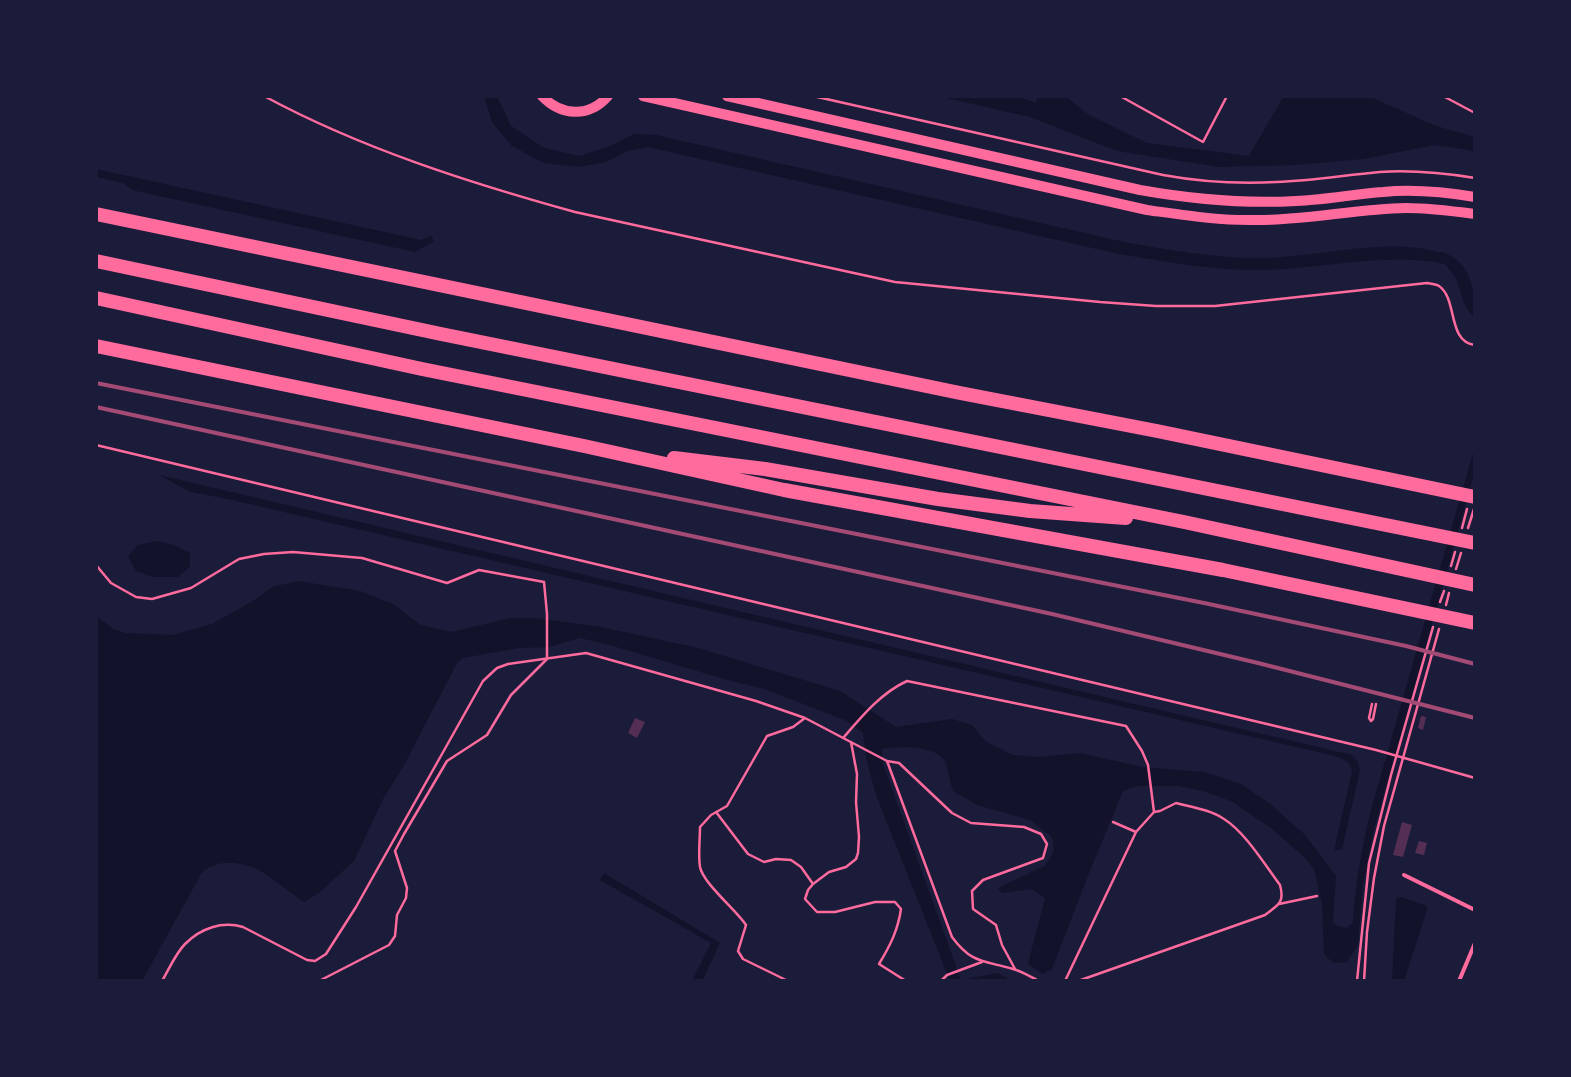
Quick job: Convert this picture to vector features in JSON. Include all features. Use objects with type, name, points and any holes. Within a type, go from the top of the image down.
[{"type":"highway","points":[[96,214],[1454,492],[1472,499]]},
{"type":"highway","points":[[96,262],[460,338],[1442,536],[1471,540]]},
{"type":"highway","points":[[96,298],[422,369],[1184,522],[1431,575],[1465,580]]},
{"type":"highway","points":[[96,346],[584,446],[784,490],[1223,570],[1419,610],[1448,614],[1475,623]]},
{"type":"highway","points":[[584,446],[765,470],[938,499],[1030,511],[1184,522]]},
{"type":"main road","points":[[542,96],[557,108],[567,112],[588,110],[598,105],[608,96]]},
{"type":"main road","points":[[643,96],[1147,210],[1190,216],[1256,220],[1318,217],[1406,208],[1475,214]]},
{"type":"main road","points":[[727,96],[1140,190],[1193,198],[1254,202],[1298,201],[1385,191],[1475,196]]},
{"type":"lane","points":[[1404,875],[1475,910]]},
{"type":"lane","points":[[1460,981],[1475,943]]},
{"type":"path","points":[[264,96],[330,129],[389,152],[536,201],[575,212],[895,282],[1156,306],[1215,306],[1427,283],[1438,285],[1445,292],[1461,339],[1475,345]]},
{"type":"path","points":[[813,96],[1190,180],[1277,182],[1380,172],[1420,172],[1475,178]]},
{"type":"path","points":[[1120,96],[1203,142],[1227,96]]},
{"type":"path","points":[[1443,96],[1475,113]]},
{"type":"path","points":[[96,445],[1376,750],[1475,778]]},
{"type":"path","points":[[1461,530],[1472,499]]},
{"type":"path","points":[[1471,540],[1475,506]]},
{"type":"path","points":[[1450,568],[1456,549]]},
{"type":"path","points":[[96,566],[111,584],[136,597],[152,599],[190,588],[239,559],[264,554],[293,552],[362,558],[448,583],[479,570],[544,582],[547,659],[511,695],[487,735],[447,761],[404,834],[395,851],[407,888],[406,898],[397,915],[394,936],[389,945],[319,981]]},
{"type":"path","points":[[1461,553],[1465,580]]},
{"type":"path","points":[[1439,605],[1445,586]]},
{"type":"path","points":[[1448,614],[1450,591]]},
{"type":"path","points":[[1357,981],[1369,863],[1390,775],[1434,624]]},
{"type":"path","points":[[1364,981],[1374,878],[1384,826],[1439,629]]},
{"type":"path","points":[[162,981],[185,944],[219,924],[243,927],[307,960],[315,961],[326,954],[356,907],[483,680],[497,668],[508,664],[586,653],[756,701],[805,718],[887,761],[899,763],[952,812],[971,823],[1024,827],[1041,834],[1047,844],[1043,858],[983,880],[972,891],[973,908],[996,925],[1002,945],[1015,969]]},
{"type":"path","points":[[844,738],[876,703],[894,687],[907,681],[1126,726],[1142,751],[1148,765],[1154,812]]},
{"type":"path","points":[[1374,704],[1373,719],[1371,721],[1369,718],[1374,704]]},
{"type":"path","points":[[788,981],[743,958],[738,951],[746,925],[738,913],[716,892],[700,869],[700,827],[716,812],[727,806],[767,736],[793,727],[805,718]]},
{"type":"path","points":[[851,742],[856,774],[858,853],[856,859],[846,867],[828,872],[813,884],[808,890],[805,899],[817,912],[835,912],[875,902],[895,902],[901,909],[898,927],[891,945],[879,964],[906,981]]},
{"type":"path","points":[[887,761],[952,937],[961,950],[982,962],[1015,969],[1038,981]]},
{"type":"path","points":[[1065,981],[1136,832],[1154,812],[1176,803],[1206,811],[1223,818],[1237,828],[1280,885],[1283,895],[1279,904]]},
{"type":"path","points":[[716,812],[748,854],[764,862],[776,859],[791,860],[801,867],[813,884]]},
{"type":"path","points":[[1113,822],[1136,832]]},
{"type":"path","points":[[1078,981],[1265,915],[1279,904],[1317,896]]},
{"type":"path","points":[[941,981],[947,975],[982,962]]},
{"type":"shaded area","points":[[483,96],[497,96],[511,126],[544,148],[579,156],[608,147],[634,134],[656,135],[1124,242],[1175,251],[1226,257],[1260,258],[1373,247],[1417,248],[1444,253],[1457,260],[1468,274],[1473,291],[1475,318],[1466,308],[1456,278],[1445,264],[1423,261],[1378,260],[1289,269],[1248,270],[1174,263],[1119,254],[648,147],[627,151],[606,162],[578,167],[544,163],[512,146],[492,122]]},
{"type":"shaded area","points":[[937,96],[1017,96],[1036,103],[1037,96],[1065,96],[1089,115],[1147,143],[1249,156],[1282,99],[1286,96],[1368,96],[1436,126],[1475,137],[1475,151],[1435,145],[1363,159],[1295,165],[1219,167],[1117,151],[1030,117]]},
{"type":"shaded area","points":[[96,169],[421,240],[431,236],[434,241],[415,252],[132,190],[123,183],[96,177]]},
{"type":"shaded area","points":[[1475,446],[1475,471],[1374,829],[1363,885],[1358,945],[1347,962],[1333,963],[1324,954],[1322,904],[1314,869],[1304,857],[1271,828],[1231,801],[1203,791],[1178,786],[1136,786],[1123,791],[1052,969],[1043,974],[1028,964],[1045,898],[1031,889],[1002,893],[998,888],[1045,866],[1054,851],[1052,837],[1030,820],[977,805],[953,791],[945,761],[933,752],[907,747],[882,749],[883,764],[961,980],[998,973],[1012,981],[950,981],[876,795],[866,757],[863,733],[847,721],[765,689],[580,638],[549,647],[519,648],[463,658],[457,663],[403,767],[383,799],[354,861],[320,892],[304,902],[270,877],[252,867],[232,863],[212,866],[201,874],[142,981],[96,981],[96,616],[115,630],[126,633],[173,635],[212,624],[253,601],[272,587],[298,581],[360,591],[393,604],[420,625],[452,632],[510,618],[535,618],[601,627],[698,648],[840,691],[896,727],[952,719],[972,725],[985,741],[1013,755],[1039,757],[1080,753],[1142,767],[1204,772],[1241,784],[1269,803],[1305,835],[1336,876],[1333,922],[1337,926],[1347,928],[1353,922],[1359,865],[1371,810]]},
{"type":"shaded area","points":[[159,475],[1352,755],[1357,761],[1360,770],[1342,849],[1335,851],[1335,846],[1352,772],[1349,763],[1335,756],[191,492]]},
{"type":"shaded area","points":[[158,541],[176,546],[190,553],[190,566],[178,577],[153,577],[136,571],[128,556],[138,545]]},
{"type":"shaded area","points":[[604,873],[720,943],[702,981],[692,981],[711,943],[600,880]]},
{"type":"shaded area","points":[[1401,897],[1427,906],[1427,910],[1404,981],[1392,981],[1396,899]]},
{"type":"building","points":[[1421,716],[1426,717],[1423,730],[1418,728]]},
{"type":"building","points":[[635,718],[645,722],[637,738],[628,733]]},
{"type":"building","points":[[1402,822],[1412,825],[1403,857],[1393,855]]},
{"type":"building","points":[[1419,841],[1427,843],[1424,855],[1415,853]]},
{"type":"railway","points":[[96,383],[1204,603],[1406,646],[1475,664]]},
{"type":"railway","points":[[96,407],[1052,614],[1258,663],[1475,718]]}]
